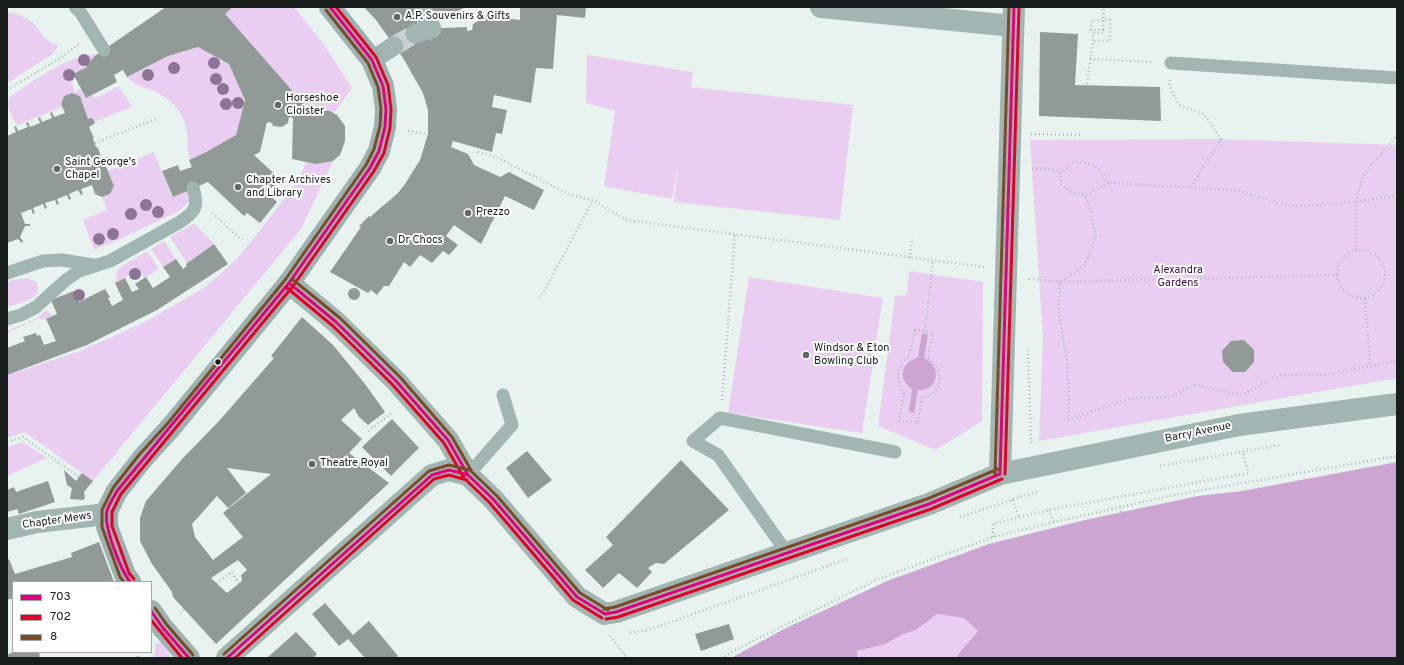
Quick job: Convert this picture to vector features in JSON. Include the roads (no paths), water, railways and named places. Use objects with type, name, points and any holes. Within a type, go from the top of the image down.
[{"type":"main road","points":[[129,581],[107,527],[107,514],[117,491],[289,283],[370,168],[379,151],[385,127],[386,109],[383,86],[372,60],[330,7]]},
{"type":"main road","points":[[152,612],[163,628],[189,658]]},
{"type":"street","points":[[821,7],[1014,16],[1000,474]]},
{"type":"street","points":[[415,34],[432,29],[423,11]]},
{"type":"street","points":[[372,60],[394,46]]},
{"type":"street","points":[[289,283],[336,322],[396,381],[448,440],[468,475]]},
{"type":"street","name":"Barry Avenue","points":[[468,475],[493,499],[577,597],[605,614],[616,612],[929,504],[1000,474],[1238,425],[1397,404]]},
{"type":"street","points":[[227,658],[432,475],[449,470],[468,475]]},
{"type":"street","name":"Chapter Mews","points":[[7,529],[45,521],[107,514]]},
{"type":"lane","points":[[75,7],[81,13],[104,50]]},
{"type":"lane","points":[[1172,63],[1397,78]]},
{"type":"lane","points":[[7,318],[21,315],[36,307],[66,280],[79,271],[110,260],[189,216],[194,211],[196,204],[196,196],[193,188]]},
{"type":"lane","points":[[7,273],[43,261],[62,260],[95,265]]},
{"type":"lane","points":[[468,475],[512,425],[503,395]]},
{"type":"lane","points":[[787,552],[718,456],[692,441],[720,418],[895,452]]},
{"type":"tunnel","points":[[394,46],[415,34]]},
{"type":"place","name":"A.P. Souvenirs & Gifts","points":[[397,17]]},
{"type":"place","name":"Horseshoe Cloister","points":[[278,105]]},
{"type":"place","name":"Saint George's Chapel","points":[[57,169]]},
{"type":"place","name":"Chapter Archives and Library","points":[[238,187]]},
{"type":"place","name":"Prezzo","points":[[468,213]]},
{"type":"place","name":"Dr Chocs","points":[[390,241]]},
{"type":"place","name":"Windsor & Eton Bowling Club","points":[[806,355]]},
{"type":"place","name":"Theatre Royal","points":[[312,464]]},
{"type":"park label","name":"Alexandra Gardens","points":[[1178,277]]}]
